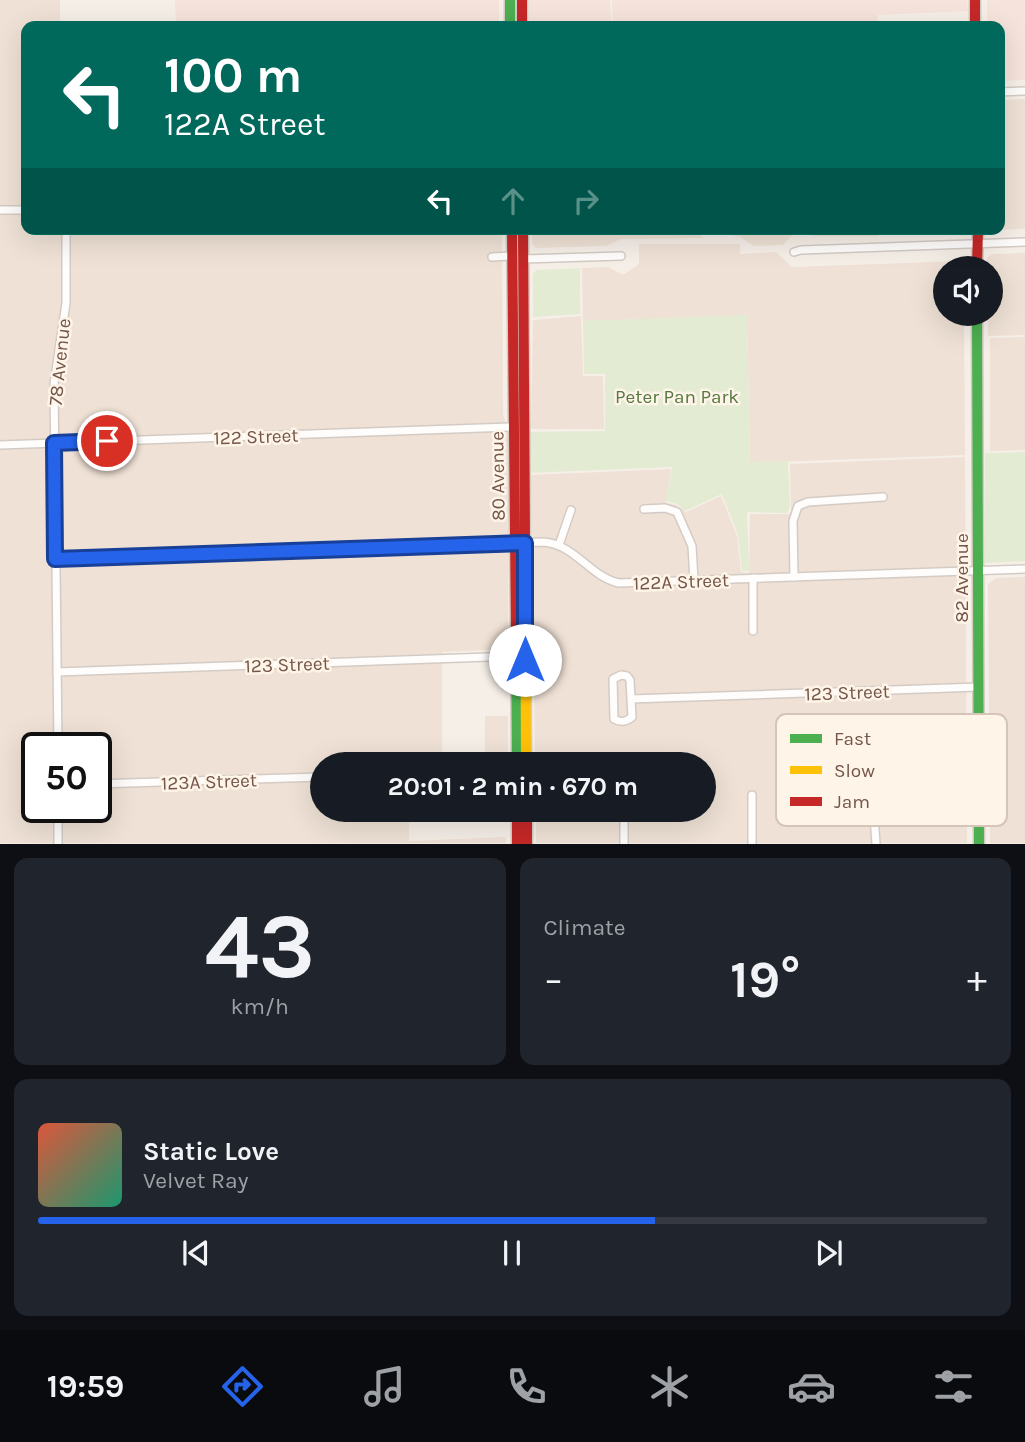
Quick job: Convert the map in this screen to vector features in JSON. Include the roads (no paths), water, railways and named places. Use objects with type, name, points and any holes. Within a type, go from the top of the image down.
[{"type":"main road","points":[[510,0],[510,21]]},
{"type":"main road","points":[[522,0],[522,21]]},
{"type":"main road","points":[[975,0],[975,21]]},
{"type":"main road","name":"80 Avenue","points":[[512,235],[513,427],[526,686],[526,752]]},
{"type":"main road","name":"80 Avenue","points":[[517,752],[523,336],[523,259],[518,253],[520,235]]},
{"type":"main road","points":[[977,256],[978,235]]},
{"type":"main road","points":[[512,256],[518,267],[519,325],[523,336]]},
{"type":"main road","name":"82 Avenue","points":[[977,326],[979,714]]},
{"type":"main road","points":[[517,656],[522,663],[522,680],[526,686]]},
{"type":"main road","points":[[517,822],[517,844]]},
{"type":"main road","points":[[527,822],[527,844]]},
{"type":"main road","name":"82 Avenue","points":[[979,826],[979,844]]},
{"type":"street","points":[[1005,92],[1025,91]]},
{"type":"street","points":[[0,210],[21,210]]},
{"type":"street","name":"78 Avenue","points":[[58,732],[54,376],[66,303],[66,235]]},
{"type":"street","points":[[794,252],[1025,242]]},
{"type":"street","points":[[492,257],[512,256]]},
{"type":"street","points":[[523,259],[621,256]]},
{"type":"street","name":"122 Street","points":[[0,445],[513,427]]},
{"type":"street","points":[[794,578],[793,521],[796,509],[808,502],[883,497]]},
{"type":"street","points":[[644,509],[665,508],[677,512],[693,552],[694,580]]},
{"type":"street","points":[[55,559],[520,543],[559,545],[571,510]]},
{"type":"street","name":"122A Street","points":[[559,545],[613,582],[1025,569]]},
{"type":"street","points":[[753,578],[753,631]]},
{"type":"street","name":"123 Street","points":[[57,672],[517,656]]},
{"type":"street","points":[[621,675],[627,676],[630,680],[631,699],[632,717],[619,722],[614,719],[613,679],[621,675]]},
{"type":"street","name":"123 Street","points":[[631,699],[979,687]]},
{"type":"street","name":"123A Street","points":[[112,784],[310,777]]},
{"type":"street","points":[[752,795],[752,844]]},
{"type":"street","points":[[624,822],[624,844]]},
{"type":"street","points":[[58,823],[58,844]]},
{"type":"street","points":[[875,826],[876,844]]},
{"type":"park label","name":"Peter Pan Park","points":[[677,396]]}]
